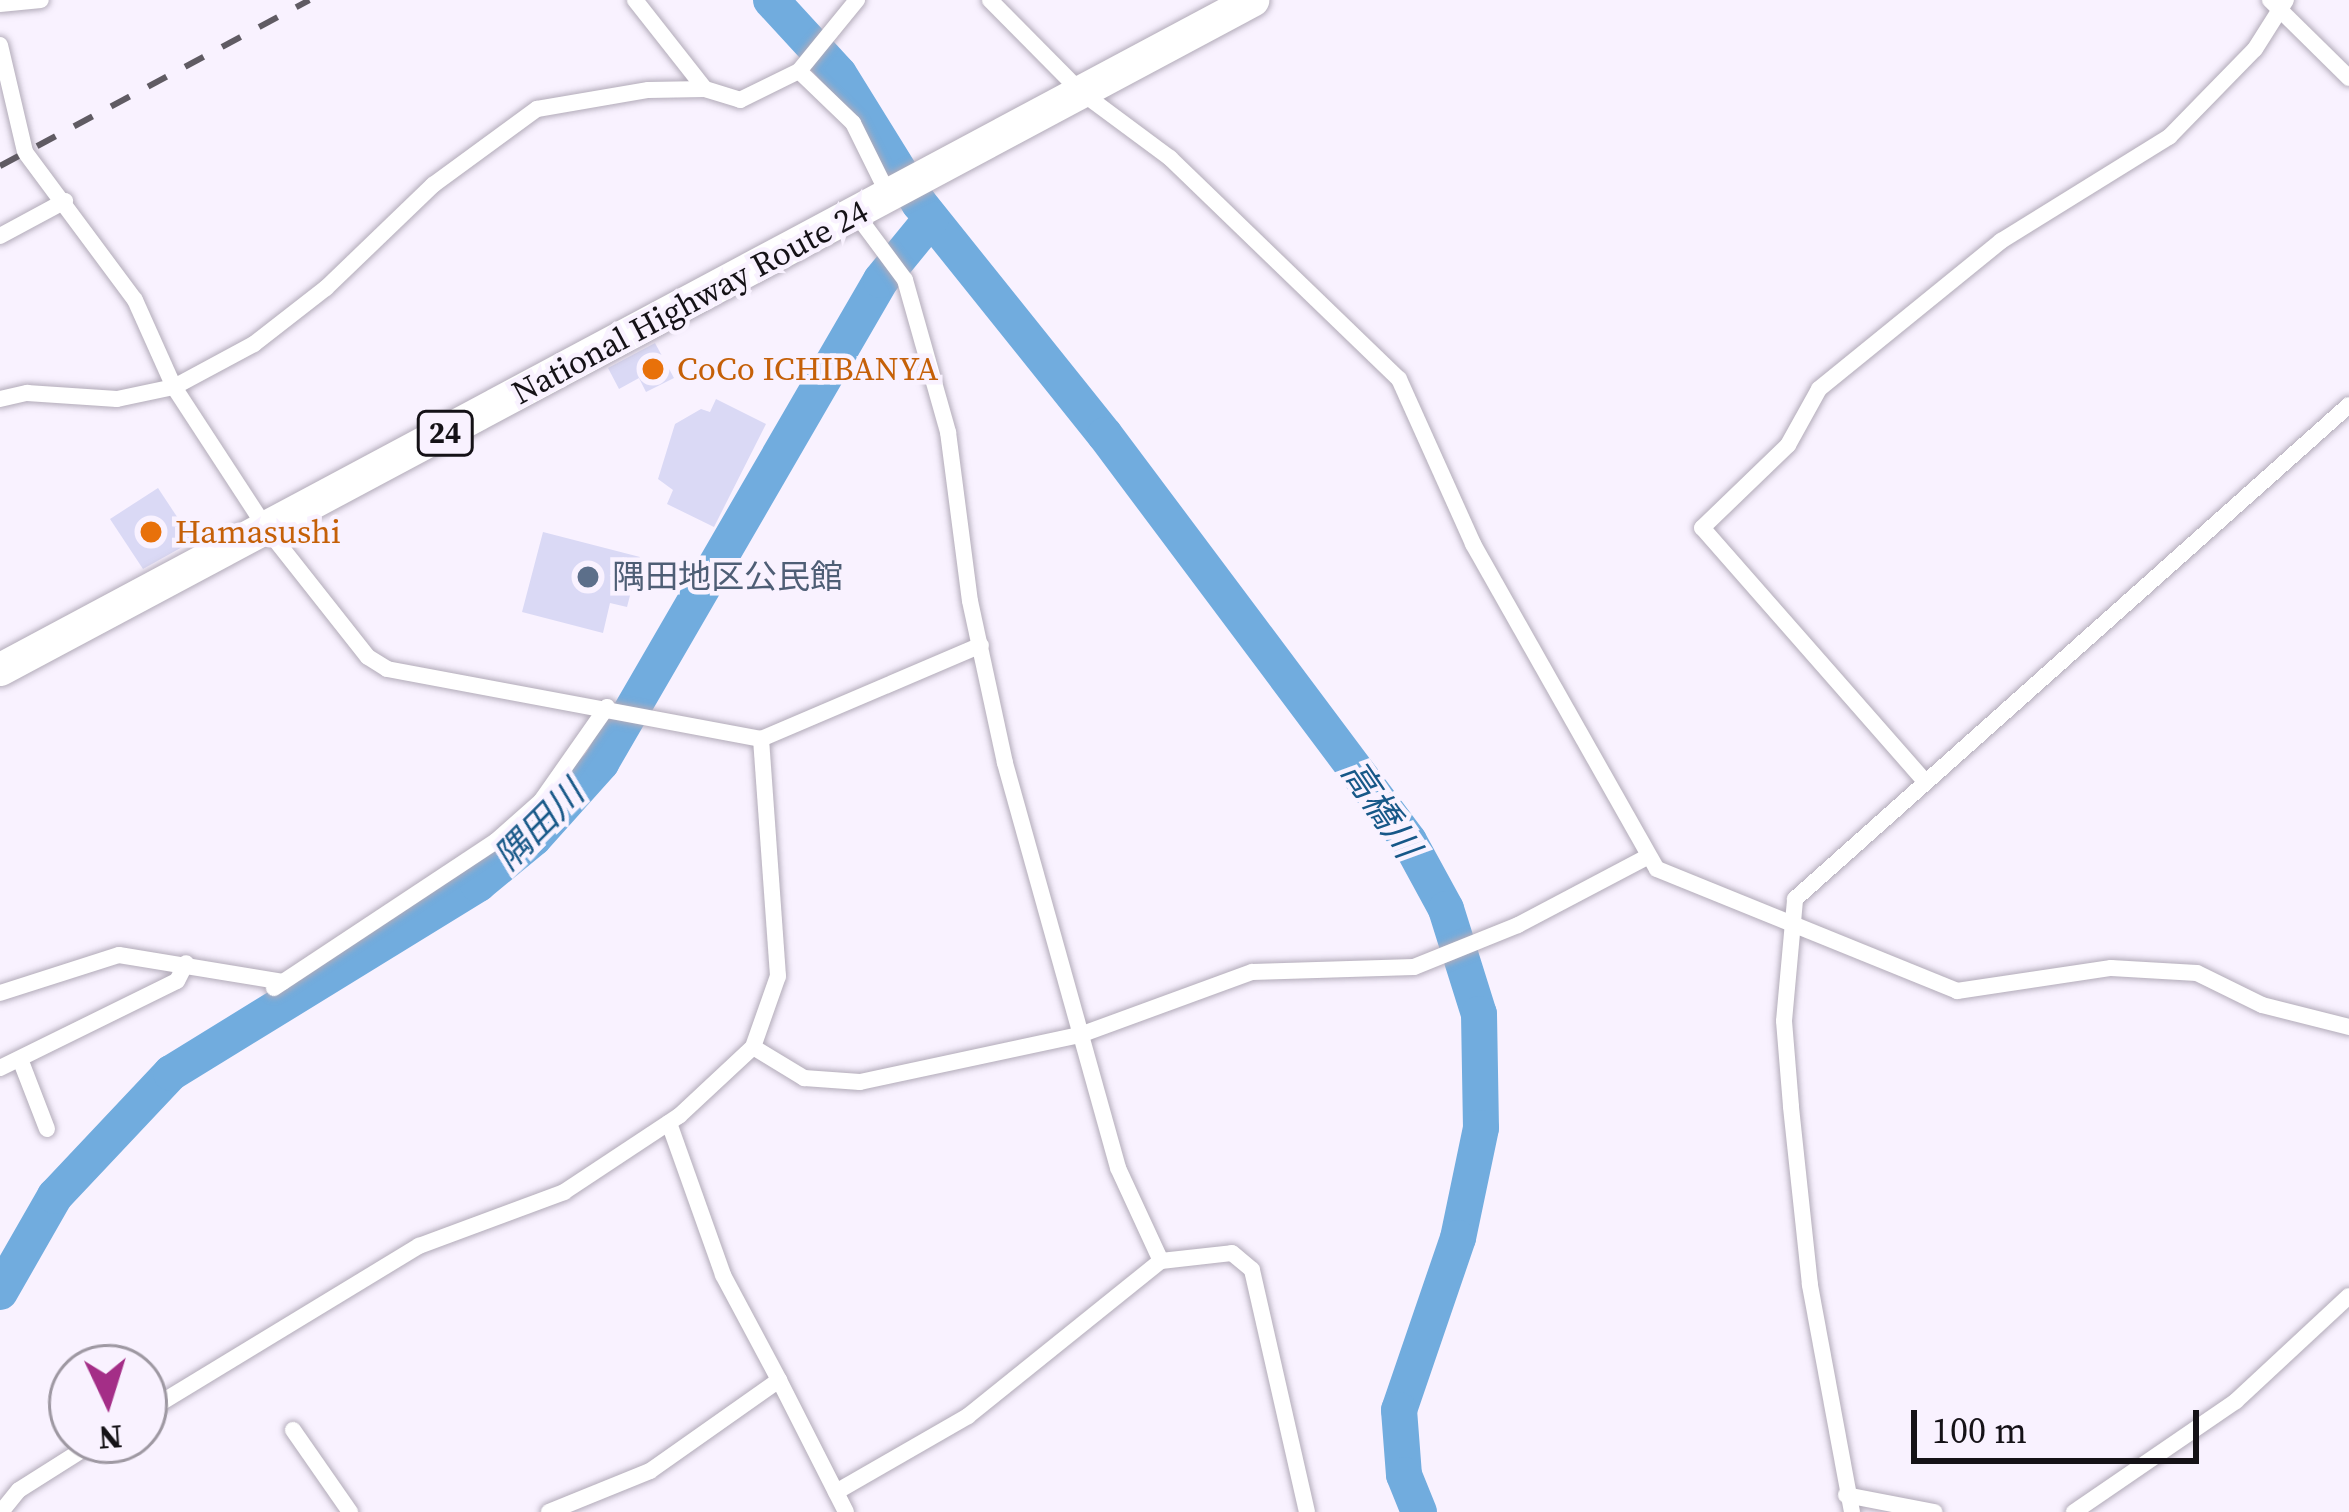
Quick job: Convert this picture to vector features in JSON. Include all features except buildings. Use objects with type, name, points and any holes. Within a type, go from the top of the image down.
[{"type":"highway","name":"National Highway Route 24","points":[[0,669],[1252,0]]},
{"type":"street","points":[[0,4],[41,0]]},
{"type":"street","points":[[635,0],[705,89]]},
{"type":"street","points":[[0,399],[27,393],[117,399],[174,387],[254,344],[326,288],[433,185],[537,109],[648,90],[705,89],[740,100],[799,71],[857,0]]},
{"type":"street","points":[[990,0],[1081,92],[1169,158],[1399,379],[1473,544],[1645,858],[1790,924],[1957,991],[2111,968],[2197,973],[2262,1005],[2349,1027]]},
{"type":"street","points":[[1922,778],[1702,528],[1788,445],[1819,389],[1967,265],[2169,136],[2215,95],[2280,2],[2349,78]]},
{"type":"street","points":[[0,45],[26,152],[135,300],[174,387],[266,528],[368,657],[387,669],[761,739],[981,645]]},
{"type":"street","points":[[799,71],[853,123],[889,196]]},
{"type":"street","points":[[0,236],[65,201]]},
{"type":"street","points":[[856,214],[905,280],[948,432],[981,645],[1036,890],[1118,1168],[1161,1261]]},
{"type":"street","points":[[1934,1512],[1849,1504],[1810,1285],[1793,1129],[1784,1021],[1795,899],[1922,778],[2349,405]]},
{"type":"street","points":[[0,993],[119,956],[186,963],[278,985],[496,841],[541,801],[614,708]]},
{"type":"street","points":[[168,1398],[419,1246],[564,1192],[669,1123],[753,1047],[778,976],[761,739]]},
{"type":"street","points":[[753,1047],[826,1084],[1080,1035],[1252,972],[1414,967],[1518,925],[1645,858]]},
{"type":"street","points":[[0,1068],[177,981],[186,963]]},
{"type":"street","points":[[20,1059],[47,1129]]},
{"type":"street","points":[[669,1123],[723,1275],[846,1512]]},
{"type":"street","points":[[836,1492],[968,1416],[1161,1261],[1232,1253],[1252,1270],[1306,1512]]},
{"type":"street","points":[[2074,1512],[2236,1401],[2349,1296]]},
{"type":"street","points":[[549,1512],[650,1471],[778,1380]]},
{"type":"street","points":[[293,1430],[350,1512]]},
{"type":"street","points":[[1,1512],[19,1490],[60,1464]]},
{"type":"waterway","name":"高橋川","points":[[771,0],[839,74],[919,203],[1105,435],[1409,841],[1446,909],[1479,1014],[1481,1128],[1458,1238],[1399,1410],[1404,1475],[1419,1512]]},
{"type":"waterway","name":"隅田川","points":[[0,1292],[55,1196],[171,1073],[478,884],[534,838],[601,763],[881,280],[931,219]]},
{"type":"railway","points":[[0,166],[309,0]]},
{"type":"place","name":"CoCo ICHIBANYA","points":[[653,369]]},
{"type":"place","name":"Hamasushi","points":[[151,532]]},
{"type":"place","name":"隅田地区公民館","points":[[588,577]]}]
